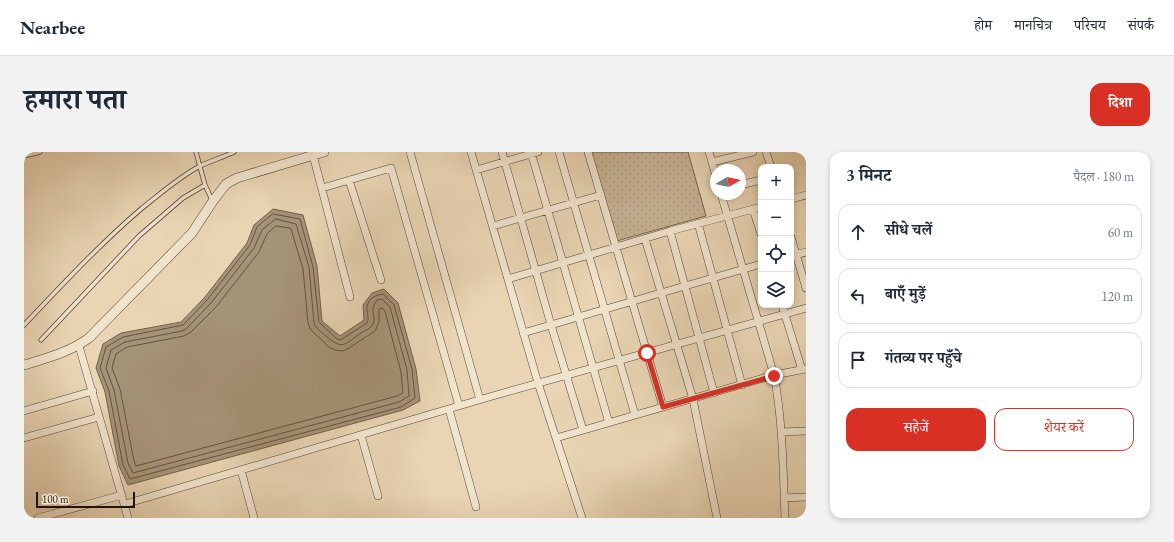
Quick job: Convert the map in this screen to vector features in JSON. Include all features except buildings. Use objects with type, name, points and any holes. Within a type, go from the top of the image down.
[{"type":"street","points":[[24,365],[79,346],[89,338],[192,233],[226,184],[237,178],[324,152]]},
{"type":"street","points":[[410,152],[480,400]]},
{"type":"street","points":[[471,152],[538,383],[582,518]]},
{"type":"street","points":[[502,152],[582,430]]},
{"type":"street","points":[[559,152],[635,415]]},
{"type":"street","points":[[588,152],[663,407]]},
{"type":"street","points":[[709,152],[712,162],[753,152]]},
{"type":"street","points":[[766,152],[770,164]]},
{"type":"street","points":[[476,170],[534,153],[548,210],[609,423]]},
{"type":"street","points":[[314,155],[350,297]]},
{"type":"street","points":[[322,188],[391,168],[460,406]]},
{"type":"street","points":[[350,180],[381,280]]},
{"type":"street","points":[[746,184],[758,181]]},
{"type":"street","points":[[492,226],[601,195]]},
{"type":"street","points":[[794,198],[806,195]]},
{"type":"street","points":[[723,200],[774,376],[781,432],[784,518]]},
{"type":"street","points":[[508,279],[698,223],[758,208]]},
{"type":"street","points":[[753,209],[758,225]]},
{"type":"street","points":[[698,223],[742,385]]},
{"type":"street","points":[[670,231],[714,393]]},
{"type":"street","points":[[645,239],[693,399],[717,518]]},
{"type":"street","points":[[806,252],[794,256],[806,288]]},
{"type":"street","points":[[524,333],[758,265]]},
{"type":"street","points":[[556,438],[774,376],[804,369],[783,308]]},
{"type":"street","points":[[125,504],[538,383],[806,308]]},
{"type":"street","points":[[79,346],[128,518]]},
{"type":"street","points":[[24,411],[93,391]]},
{"type":"street","points":[[449,409],[476,507]]},
{"type":"street","points":[[24,438],[99,417]]},
{"type":"street","points":[[781,432],[806,431]]},
{"type":"street","points":[[361,435],[378,496]]},
{"type":"street","points":[[241,470],[254,518]]},
{"type":"street","points":[[38,518],[122,495]]},
{"type":"street","points":[[784,498],[806,497]]},
{"type":"lane","points":[[24,156],[40,152]]},
{"type":"lane","points":[[196,152],[205,185],[213,201]]},
{"type":"lane","points":[[24,325],[68,278],[116,231],[159,194],[200,167],[234,152]]},
{"type":"lane","points":[[41,340],[140,236],[183,198],[205,185]]},
{"type":"shaded area","points":[[587,152],[688,152],[706,216],[613,242]]},
{"type":"water","points":[[273,209],[303,215],[317,266],[322,321],[340,336],[364,320],[363,305],[372,293],[384,289],[398,303],[416,369],[420,401],[403,410],[128,485],[119,466],[105,392],[96,368],[103,344],[121,333],[181,322],[205,297],[247,243],[254,225]]},
{"type":"route","points":[[647,353],[663,407],[774,376]]}]
